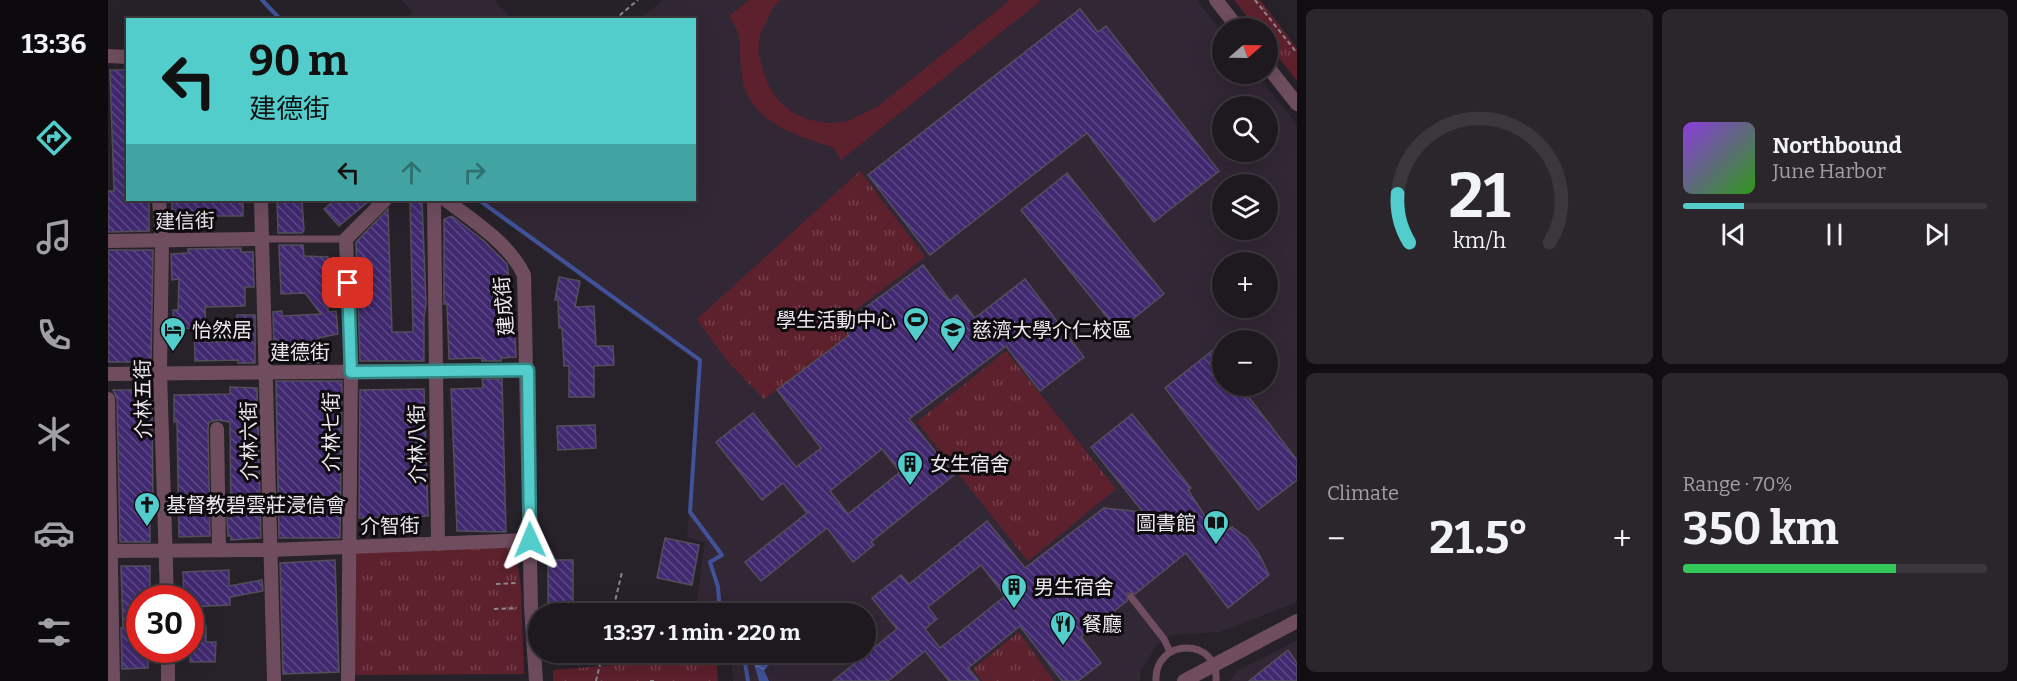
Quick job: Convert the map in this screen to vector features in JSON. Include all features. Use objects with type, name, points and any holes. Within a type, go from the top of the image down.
[{"type":"street","points":[[1216,0],[1230,18]]},
{"type":"street","points":[[108,56],[126,57]]},
{"type":"street","points":[[1278,80],[1297,104]]},
{"type":"street","name":"介林五街","points":[[159,201],[162,241],[160,372],[167,585]]},
{"type":"street","name":"介林六街","points":[[261,201],[274,681]]},
{"type":"street","points":[[346,239],[384,201]]},
{"type":"street","name":"介林八街","points":[[434,201],[438,544]]},
{"type":"street","name":"建成街","points":[[447,201],[517,259],[524,275],[528,370],[531,603]]},
{"type":"street","name":"建信街","points":[[108,241],[262,239]]},
{"type":"street","name":"介林七街","points":[[346,239],[351,372],[348,681]]},
{"type":"street","name":"建德街","points":[[108,374],[528,370]]},
{"type":"street","points":[[108,399],[113,681]]},
{"type":"street","points":[[217,429],[219,549]]},
{"type":"street","name":"介智街","points":[[109,551],[270,550],[530,540]]},
{"type":"street","points":[[1184,681],[1297,621]]},
{"type":"street","points":[[168,663],[168,681]]},
{"type":"street","name":"建成街","points":[[535,663],[536,681]]},
{"type":"lane","points":[[262,239],[346,239]]},
{"type":"lane","points":[[1131,597],[1164,639],[1170,652]]},
{"type":"lane","points":[[1156,681],[1158,665],[1170,652],[1181,647],[1200,650],[1214,664],[1216,681]]},
{"type":"path","points":[[616,18],[638,0]]},
{"type":"path","points":[[1255,0],[1297,53]]},
{"type":"path","points":[[615,603],[622,572]]},
{"type":"path","points":[[495,584],[531,582]]},
{"type":"path","points":[[494,609],[528,608]]},
{"type":"path","points":[[596,681],[600,663]]},
{"type":"shaded area","points":[[401,0],[494,0],[511,18],[405,18],[413,12]]},
{"type":"shaded area","name":"慈濟大學介仁校區","points":[[663,0],[1197,0],[1212,19],[1212,84],[1264,84],[1274,96],[1212,96],[1212,162],[1278,162],[1278,101],[1297,124],[1297,602],[1220,632],[1171,635],[1157,645],[1141,671],[1140,681],[733,681],[732,664],[687,670],[688,663],[876,663],[876,603],[696,603],[705,543],[687,537],[701,365],[475,201],[696,201],[696,18],[640,18]]},
{"type":"shaded area","points":[[1297,640],[1297,681],[1229,681],[1239,670]]},
{"type":"green space","points":[[749,0],[781,0],[774,6],[760,35],[758,52],[767,83],[778,100],[793,113],[810,120],[828,123],[845,122],[877,107],[1010,0],[1042,0],[841,160],[833,147],[801,137],[773,123],[751,101],[744,87],[738,35],[729,16]]},
{"type":"green space","points":[[1234,0],[1260,0],[1274,18],[1248,18]]},
{"type":"green space","points":[[1278,23],[1297,48],[1297,81],[1278,57]]},
{"type":"green space","points":[[860,171],[925,257],[837,324],[848,336],[764,399],[727,361],[697,319]]},
{"type":"green space","points":[[1006,351],[1116,489],[1028,561],[917,422]]},
{"type":"green space","points":[[515,546],[521,588],[524,674],[355,675],[354,551],[421,551]]},
{"type":"green space","points":[[1019,632],[1054,681],[982,681],[973,669]]},
{"type":"green space","points":[[641,663],[716,663],[718,681],[553,681],[553,670]]},
{"type":"water","points":[[754,663],[771,663],[764,670],[769,681],[759,681]]},
{"type":"building","points":[[1080,9],[1098,32],[1106,26],[1219,171],[1212,174],[1212,176],[1154,222],[1087,133],[930,255],[868,175]]},
{"type":"building","points":[[110,70],[126,70],[126,201],[149,201],[149,231],[108,232],[108,191],[114,191]]},
{"type":"building","points":[[1067,173],[1164,294],[1118,331],[1021,210]]},
{"type":"building","points":[[172,201],[243,201],[243,216],[172,216]]},
{"type":"building","points":[[277,201],[302,201],[304,230],[302,233],[278,233]]},
{"type":"building","points":[[334,201],[369,201],[339,226],[324,209]]},
{"type":"building","points":[[410,201],[422,201],[426,304],[424,361],[360,361],[356,242],[388,209],[392,332],[413,332]]},
{"type":"building","points":[[452,216],[484,241],[507,264],[514,313],[516,357],[501,358],[501,361],[482,361],[482,358],[449,359],[447,304],[444,304],[444,219]]},
{"type":"building","points":[[279,245],[303,245],[304,256],[328,257],[328,312],[336,311],[338,334],[318,338],[319,363],[297,363],[297,355],[274,356],[273,312],[282,311],[282,316],[321,314],[305,293],[281,294]]},
{"type":"building","points":[[241,248],[241,252],[253,252],[254,287],[245,287],[245,306],[205,307],[206,342],[238,341],[237,315],[255,315],[255,363],[238,363],[238,360],[195,361],[194,328],[174,329],[173,310],[178,310],[179,279],[172,280],[171,254],[188,253],[188,249]]},
{"type":"building","points":[[108,250],[153,250],[151,362],[108,362]]},
{"type":"building","points":[[923,265],[950,301],[957,295],[975,318],[1025,279],[1084,357],[1040,391],[1006,346],[909,419],[954,475],[871,542],[874,545],[853,562],[827,528],[761,581],[745,562],[807,513],[783,483],[762,500],[716,442],[753,413],[796,467],[821,448],[777,390],[848,336],[846,322]],"holes":[[[882,449],[900,472],[848,514],[830,491]]]},
{"type":"building","points":[[559,277],[580,281],[575,307],[594,306],[596,346],[613,346],[614,365],[594,366],[594,397],[569,397],[569,366],[564,366],[562,328],[559,328],[558,300],[555,300]]},
{"type":"building","points":[[1212,351],[1212,396],[1248,396],[1297,460],[1297,480],[1258,510],[1165,388]]},
{"type":"building","points":[[482,379],[502,379],[506,532],[457,531],[451,389],[483,388]]},
{"type":"building","points":[[276,381],[342,381],[340,538],[279,538]]},
{"type":"building","points":[[230,387],[257,388],[261,538],[231,540],[231,536],[228,536],[227,518],[231,518],[230,422],[217,420],[209,422],[208,429],[210,536],[179,537],[177,422],[174,422],[174,395],[230,394]]},
{"type":"building","points":[[424,389],[428,516],[359,518],[360,390]]},
{"type":"building","points":[[113,390],[152,390],[153,518],[150,518],[150,542],[120,542],[117,399]]},
{"type":"building","points":[[1132,414],[1191,488],[1188,490],[1218,536],[1232,527],[1247,538],[1259,554],[1269,575],[1228,608],[1186,553],[1135,594],[1127,593],[1127,601],[1081,637],[1101,663],[1078,681],[1062,681],[1020,626],[968,668],[979,681],[949,681],[925,651],[888,681],[833,681],[855,663],[876,663],[876,646],[897,629],[872,598],[901,575],[909,584],[987,521],[1025,568],[1104,508],[1143,512],[1091,447]],"holes":[[[981,565],[1005,596],[940,648],[925,629],[937,619],[928,607]]]},
{"type":"building","points":[[595,425],[596,448],[558,450],[557,426]]},
{"type":"building","points":[[665,538],[699,545],[692,585],[657,578]]},
{"type":"building","points":[[335,560],[339,672],[283,674],[280,563]]},
{"type":"building","points":[[548,560],[573,560],[573,603],[548,603]]},
{"type":"building","points":[[121,566],[150,566],[150,585],[126,585],[126,663],[148,663],[148,668],[122,669],[121,628],[123,628]]},
{"type":"building","points":[[229,570],[229,586],[262,580],[263,591],[230,597],[230,605],[204,606],[204,585],[184,585],[183,572]]},
{"type":"building","points":[[204,626],[206,626],[206,642],[216,642],[215,662],[204,662]]},
{"type":"building","points":[[1288,650],[1297,663],[1297,681],[1249,681]]},
{"type":"waterway","points":[[262,0],[279,18]]},
{"type":"waterway","points":[[480,201],[700,360],[690,512],[722,555],[710,562],[718,587],[719,603]]},
{"type":"waterway","points":[[745,663],[748,681]]},
{"type":"place","name":"學生活動中心","points":[[916,343]]},
{"type":"place","name":"怡然居","points":[[173,353]]},
{"type":"place","name":"慈濟大學介仁校區","points":[[953,353]]},
{"type":"place","name":"女生宿舍","points":[[910,487]]},
{"type":"place","name":"基督教碧雲莊浸信會","points":[[147,528]]},
{"type":"place","name":"圖書館","points":[[1216,546]]},
{"type":"place","name":"男生宿舍","points":[[1014,610]]},
{"type":"place","name":"餐廳","points":[[1063,647]]},
{"type":"route","points":[[348,283],[351,372],[528,370],[530,540]]}]
